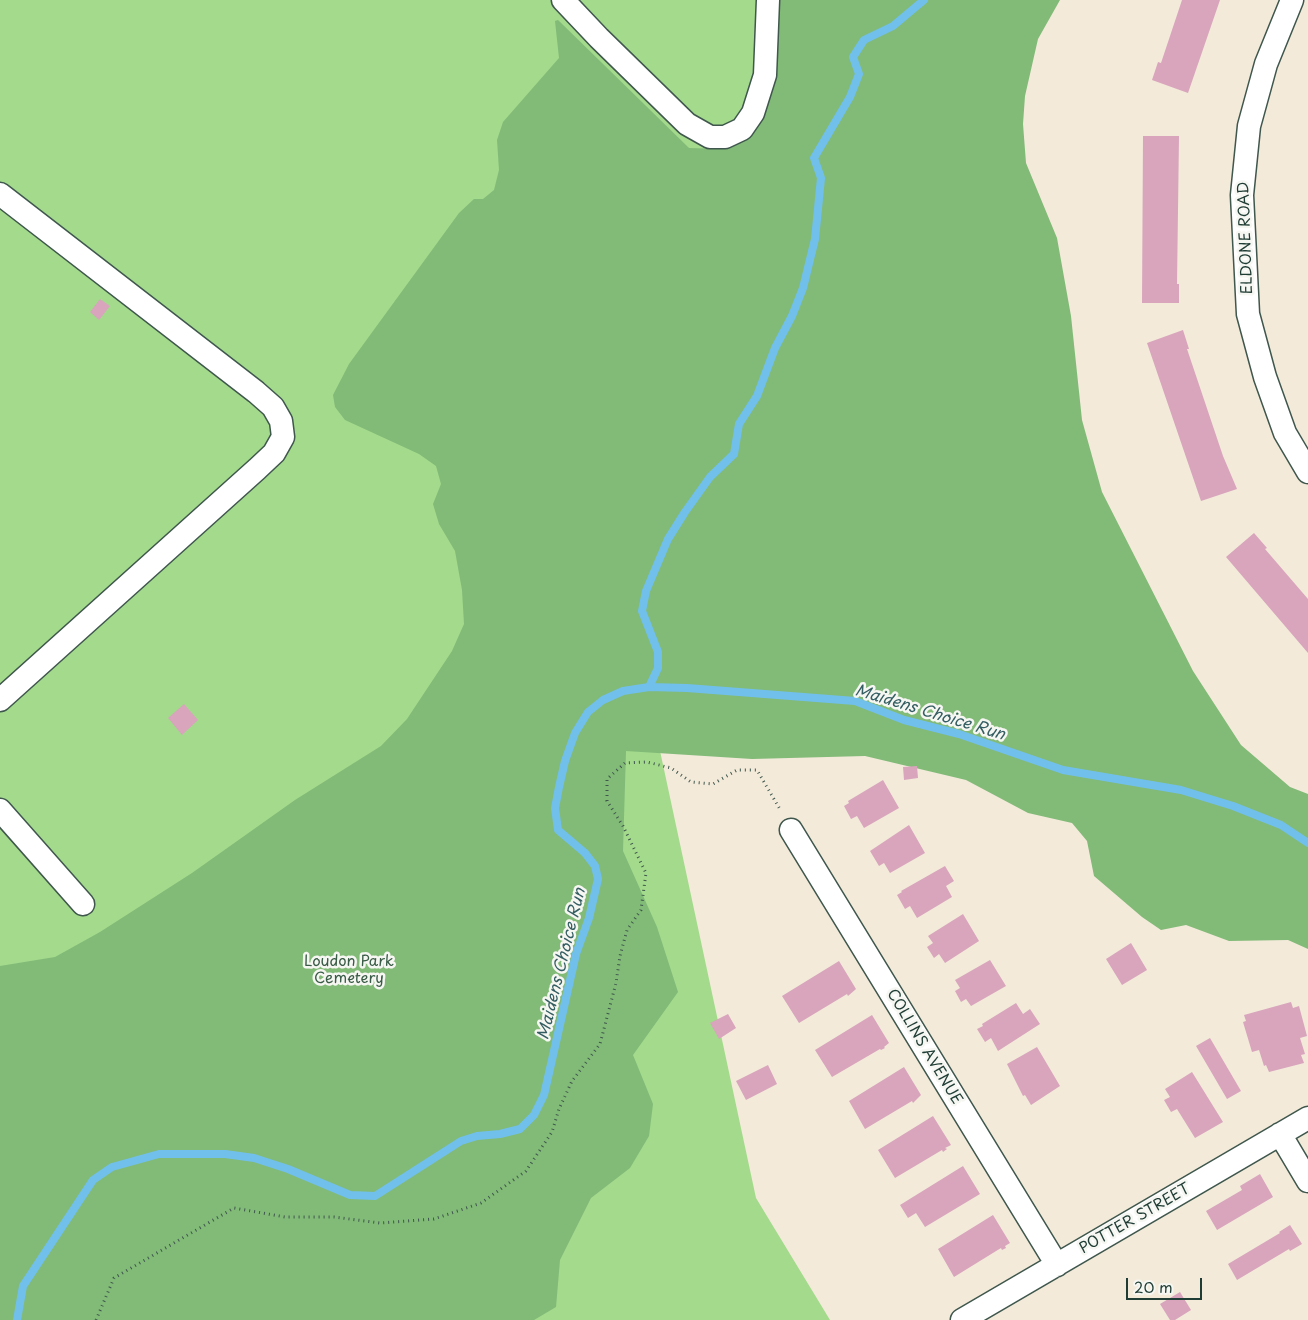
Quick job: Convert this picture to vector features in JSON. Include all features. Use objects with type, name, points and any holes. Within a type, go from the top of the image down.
[{"type":"street","points":[[564,0],[598,38],[687,124],[710,137],[725,138],[742,129],[754,113],[765,75],[768,0]]},
{"type":"street","name":"ELDONE ROAD","points":[[1292,0],[1266,64],[1248,126],[1242,195],[1248,314],[1265,377],[1285,433],[1308,472]]},
{"type":"street","points":[[0,194],[256,392],[273,407],[280,421],[283,437],[274,453],[257,469],[0,700]]},
{"type":"street","points":[[0,810],[83,904]]},
{"type":"street","name":"COLLINS AVENUE","points":[[791,830],[1057,1265]]},
{"type":"street","name":"POTTER STREET","points":[[962,1320],[1308,1118]]},
{"type":"street","points":[[1280,1134],[1308,1181]]},
{"type":"path","points":[[96,1320],[114,1278],[234,1208],[285,1217],[334,1217],[380,1223],[434,1220],[481,1203],[526,1171],[552,1132],[559,1109],[572,1082],[600,1044],[616,983],[620,956],[628,930],[641,910],[646,873],[623,826],[607,801],[607,779],[625,763],[647,762],[671,768],[691,782],[713,784],[737,770],[757,770],[791,830]]},
{"type":"green space","name":"Loudon Park Cemetery","points":[[0,0],[780,0],[783,43],[642,667],[756,1198],[830,1320],[0,1320]]},
{"type":"green space","points":[[776,0],[1060,0],[1038,39],[1025,96],[1023,124],[1026,163],[1057,238],[1071,316],[1082,420],[1102,492],[1193,671],[1241,745],[1290,787],[1308,794],[1308,949],[1288,940],[1229,941],[1186,925],[1161,930],[1142,917],[1094,876],[1087,841],[1072,823],[1028,813],[966,780],[865,756],[752,759],[626,751],[623,851],[657,927],[678,992],[633,1055],[653,1104],[649,1136],[630,1168],[591,1198],[560,1260],[556,1307],[534,1320],[0,1320],[0,966],[55,957],[100,932],[192,873],[295,800],[381,746],[407,719],[452,651],[464,624],[462,590],[455,551],[439,524],[433,504],[441,484],[436,466],[419,454],[345,420],[335,407],[333,395],[349,364],[459,213],[474,199],[483,199],[494,190],[499,170],[497,140],[503,122],[559,58],[555,21],[558,20],[689,148],[723,149],[735,143],[775,51],[778,35]]},
{"type":"building","points":[[1182,0],[1220,0],[1188,93],[1152,80],[1158,62],[1161,63]]},
{"type":"building","points":[[1143,136],[1179,136],[1177,284],[1179,284],[1179,303],[1142,303]]},
{"type":"building","points":[[100,299],[110,306],[99,320],[90,312]]},
{"type":"building","points":[[1183,330],[1189,349],[1187,349],[1223,456],[1237,489],[1201,501],[1147,343]]},
{"type":"building","points":[[1254,533],[1267,548],[1265,549],[1308,599],[1308,653],[1226,557]]},
{"type":"building","points":[[184,704],[198,720],[182,735],[168,718]]},
{"type":"building","points":[[917,766],[918,778],[904,780],[903,767]]},
{"type":"building","points":[[883,780],[899,808],[864,828],[857,816],[851,819],[844,806],[849,803],[848,801]]},
{"type":"building","points":[[909,825],[925,853],[890,873],[884,863],[879,866],[870,851]]},
{"type":"building","points":[[945,866],[954,881],[946,886],[952,897],[917,918],[910,906],[905,909],[897,895]]},
{"type":"building","points":[[963,914],[979,941],[945,963],[939,954],[934,958],[927,947],[933,943],[928,936]]},
{"type":"building","points":[[1131,943],[1147,970],[1122,985],[1106,959]]},
{"type":"building","points":[[990,960],[1006,986],[971,1006],[966,999],[961,1002],[955,991],[960,988],[955,980]]},
{"type":"building","points":[[839,961],[856,989],[848,996],[847,994],[799,1023],[782,996]]},
{"type":"building","points":[[1291,1002],[1293,1008],[1299,1006],[1307,1036],[1300,1038],[1305,1054],[1301,1055],[1304,1063],[1269,1072],[1266,1065],[1264,1066],[1259,1050],[1252,1052],[1243,1022],[1246,1021],[1244,1015]]},
{"type":"building","points":[[1016,1003],[1023,1014],[1030,1009],[1040,1024],[998,1051],[991,1038],[985,1042],[977,1029]]},
{"type":"building","points":[[728,1014],[736,1028],[719,1039],[710,1023]]},
{"type":"building","points":[[872,1015],[889,1043],[885,1048],[880,1049],[832,1077],[815,1050]]},
{"type":"building","points":[[1210,1038],[1241,1091],[1227,1099],[1196,1046]]},
{"type":"building","points":[[1037,1047],[1060,1086],[1031,1105],[1025,1095],[1023,1096],[1007,1064]]},
{"type":"building","points":[[768,1065],[777,1084],[746,1100],[736,1081]]},
{"type":"building","points":[[904,1067],[921,1095],[913,1103],[912,1101],[865,1129],[849,1101]]},
{"type":"building","points":[[1192,1072],[1223,1122],[1195,1138],[1177,1109],[1171,1112],[1164,1100],[1170,1097],[1165,1089]]},
{"type":"building","points":[[933,1116],[951,1145],[945,1148],[947,1149],[943,1152],[942,1150],[895,1178],[878,1150]]},
{"type":"building","points":[[963,1166],[980,1194],[925,1227],[916,1213],[908,1218],[900,1205]]},
{"type":"building","points":[[1260,1174],[1273,1197],[1217,1230],[1206,1211],[1242,1190],[1240,1186]]},
{"type":"building","points":[[993,1215],[1010,1243],[1005,1246],[1006,1248],[1002,1250],[1001,1248],[954,1277],[938,1249]]},
{"type":"building","points":[[1290,1225],[1302,1244],[1290,1251],[1289,1249],[1237,1280],[1228,1264]]},
{"type":"building","points":[[1180,1292],[1191,1310],[1175,1320],[1170,1320],[1160,1304]]},
{"type":"waterway","points":[[649,687],[658,668],[658,652],[642,611],[646,591],[668,539],[685,512],[710,477],[734,454],[739,424],[757,396],[775,348],[792,316],[803,288],[815,239],[821,178],[814,158],[850,97],[859,74],[853,57],[864,40],[893,26],[924,0]]},
{"type":"waterway","name":"Maidens Choice Run","points":[[17,1320],[23,1286],[93,1180],[112,1167],[159,1154],[225,1154],[254,1158],[288,1169],[350,1195],[375,1196],[461,1141],[477,1136],[500,1134],[520,1129],[534,1115],[544,1095],[576,954],[589,918],[598,879],[595,866],[585,853],[558,830],[555,808],[559,787],[565,761],[575,733],[588,712],[603,700],[623,691],[649,687],[687,688],[855,701],[904,720],[959,734],[1063,770],[1181,790],[1233,806],[1281,825],[1308,843]]}]
